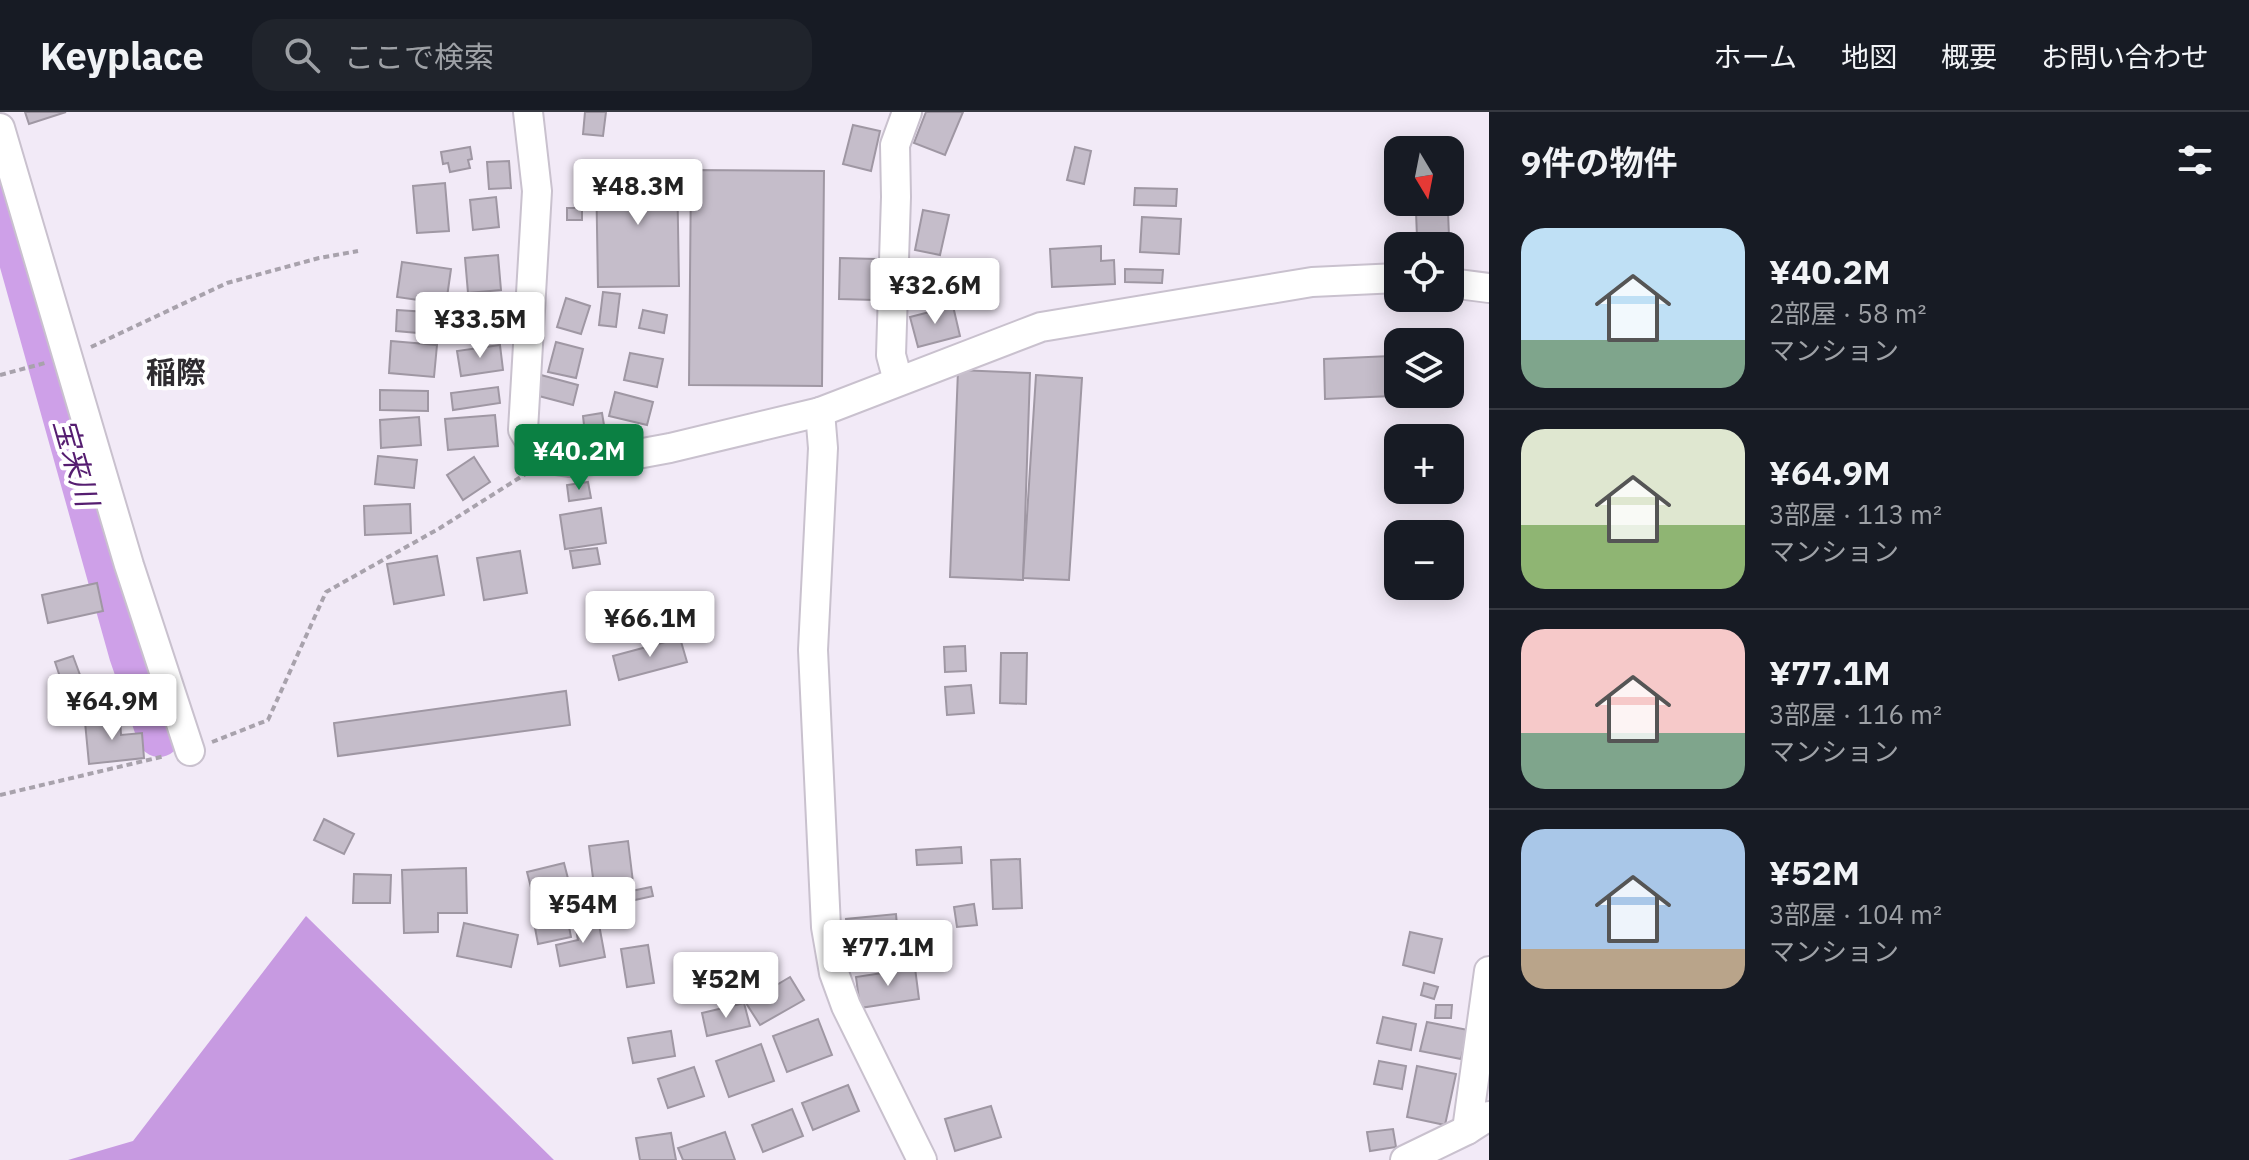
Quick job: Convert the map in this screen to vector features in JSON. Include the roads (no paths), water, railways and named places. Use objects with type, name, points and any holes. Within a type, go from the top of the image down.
[{"type":"street","points":[[528,112],[537,191],[523,430],[534,448],[549,459],[569,462],[616,458],[820,412],[1041,327],[1312,282],[1384,279]]},
{"type":"street","points":[[898,381],[891,355],[895,145],[907,112]]},
{"type":"street","points":[[0,128],[129,565],[190,751]]},
{"type":"street","points":[[1464,285],[1489,288]]},
{"type":"street","points":[[820,412],[823,448],[813,650],[826,927],[834,973],[846,1006],[922,1160]]},
{"type":"street","points":[[1405,1160],[1478,1123],[1489,971]]},
{"type":"waterway","name":"宝来川","points":[[0,186],[131,654],[159,735]]},
{"type":"district","name":"稲際","points":[[176,371]]}]
